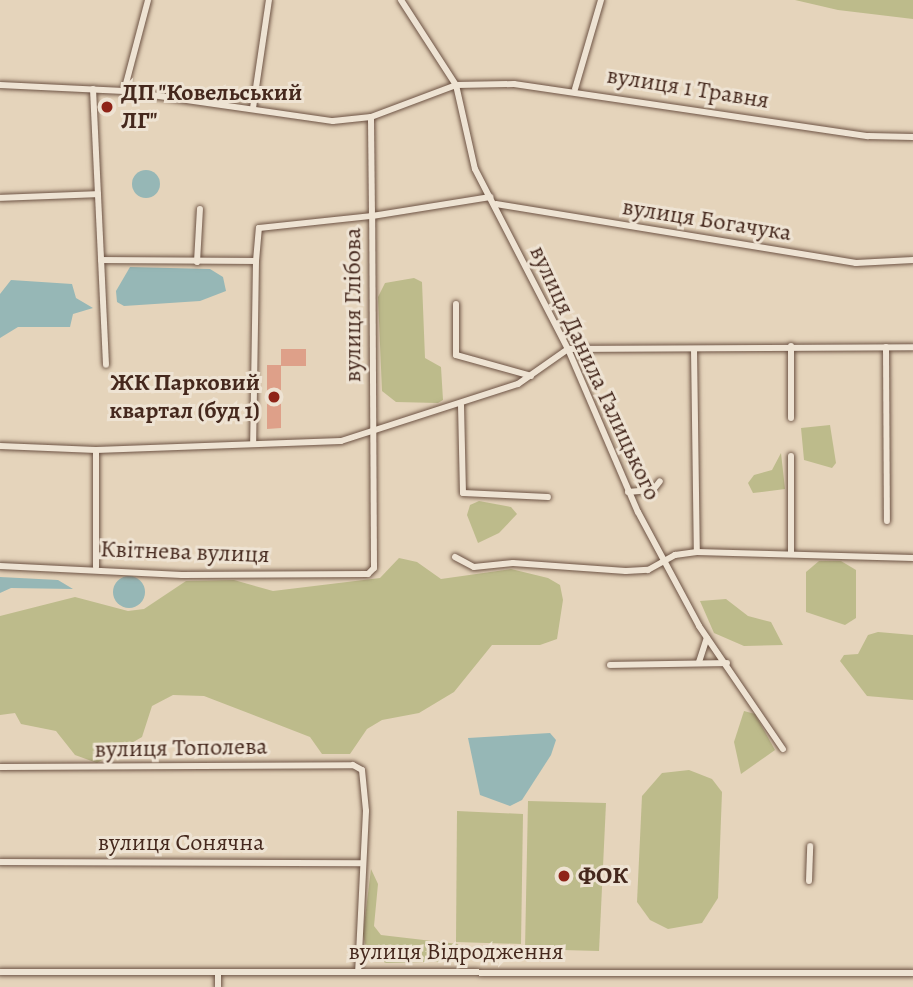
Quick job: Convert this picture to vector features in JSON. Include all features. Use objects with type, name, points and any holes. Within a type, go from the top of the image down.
[{"type":"street","points":[[124,91],[148,0]]},
{"type":"street","points":[[253,108],[268,0]]},
{"type":"street","name":"вулиця Данила Галицького","points":[[401,0],[456,85],[475,169],[496,204],[568,349],[628,492],[707,638],[727,663],[783,749]]},
{"type":"street","points":[[575,89],[601,0]]},
{"type":"street","points":[[0,85],[124,91],[333,121],[371,117],[456,85]]},
{"type":"street","name":"вулиця 1 Травня","points":[[456,85],[575,89],[868,136],[913,137]]},
{"type":"street","points":[[93,89],[106,365]]},
{"type":"street","points":[[253,444],[259,228],[372,216],[371,117]]},
{"type":"street","points":[[0,198],[98,194]]},
{"type":"street","name":"вулиця Глібова","points":[[368,574],[374,568],[372,216],[491,197]]},
{"type":"street","name":"вулиця Богачука","points":[[496,204],[856,263],[913,260]]},
{"type":"street","points":[[197,262],[200,209]]},
{"type":"street","points":[[101,260],[256,261]]},
{"type":"street","points":[[456,304],[456,355],[531,376]]},
{"type":"street","points":[[791,346],[791,418]]},
{"type":"street","points":[[886,347],[887,521]]},
{"type":"street","points":[[0,446],[96,450],[341,442],[461,405],[531,376],[568,349],[913,347]]},
{"type":"street","points":[[694,349],[697,552]]},
{"type":"street","points":[[461,405],[463,493],[548,497]]},
{"type":"street","points":[[96,450],[96,567]]},
{"type":"street","points":[[790,456],[791,554]]},
{"type":"street","points":[[628,492],[653,491],[660,481]]},
{"type":"street","points":[[455,556],[474,567],[513,562],[569,571],[648,570],[664,560],[697,552],[913,558]]},
{"type":"street","name":"Квітнева вулиця","points":[[0,566],[96,567],[182,575],[368,574]]},
{"type":"street","points":[[699,663],[707,638]]},
{"type":"street","points":[[610,665],[727,663]]},
{"type":"street","name":"вулиця Тополева","points":[[0,767],[354,765],[362,770],[362,863]]},
{"type":"street","points":[[809,881],[810,846]]},
{"type":"street","name":"вулиця Сонячна","points":[[0,862],[362,863]]},
{"type":"street","points":[[358,972],[362,863]]},
{"type":"street","name":"вулиця Відродження","points":[[0,972],[913,974]]},
{"type":"street","points":[[218,972],[218,987]]},
{"type":"shaded area","points":[[795,0],[913,0],[913,19],[838,10]]},
{"type":"shaded area","points":[[414,278],[422,282],[425,358],[441,367],[443,400],[438,403],[396,402],[382,391],[378,297],[385,283]]},
{"type":"shaded area","points":[[830,425],[836,463],[832,468],[804,460],[801,428]]},
{"type":"shaded area","points":[[781,453],[785,489],[753,493],[748,483],[754,475],[772,470]]},
{"type":"shaded area","points":[[479,501],[511,507],[517,514],[499,533],[478,543],[467,515],[470,505]]},
{"type":"shaded area","points":[[399,558],[417,562],[441,579],[511,569],[548,578],[560,585],[563,600],[557,639],[540,645],[492,645],[454,692],[419,713],[382,720],[367,729],[350,754],[322,754],[310,737],[204,696],[173,695],[152,706],[142,737],[97,763],[75,755],[56,731],[21,724],[15,713],[0,715],[0,616],[75,597],[128,611],[144,609],[186,581],[234,580],[273,591],[380,578]]},
{"type":"shaded area","points":[[819,561],[841,561],[856,570],[856,618],[845,625],[806,612],[806,572]]},
{"type":"shaded area","points":[[726,599],[748,616],[771,622],[783,645],[744,646],[714,633],[700,601]]},
{"type":"shaded area","points":[[878,632],[913,635],[913,700],[867,696],[840,661],[844,655],[858,654],[868,635]]},
{"type":"shaded area","points":[[744,711],[755,714],[775,750],[741,774],[734,742]]},
{"type":"shaded area","points":[[689,770],[712,779],[722,792],[718,898],[702,923],[668,929],[650,920],[637,902],[642,796],[662,773]]},
{"type":"shaded area","name":"ФОК","points":[[528,801],[606,803],[599,951],[525,949]]},
{"type":"shaded area","name":"ФОК","points":[[457,811],[523,814],[521,944],[456,942]]},
{"type":"shaded area","points":[[371,869],[378,884],[374,926],[381,935],[458,944],[464,961],[386,963],[367,954],[363,934]]},
{"type":"water","points":[[146,170],[156,174],[160,184],[156,194],[146,198],[136,194],[132,184],[136,174]]},
{"type":"water","points":[[130,267],[210,269],[223,277],[226,291],[200,301],[124,306],[117,302],[116,291]]},
{"type":"water","points":[[11,280],[72,284],[76,298],[93,308],[73,314],[70,327],[18,327],[0,338],[0,294]]},
{"type":"water","points":[[129,576],[140,581],[145,592],[140,603],[129,608],[118,603],[113,592],[118,581]]},
{"type":"water","points":[[0,577],[58,580],[73,589],[11,588],[0,593]]},
{"type":"water","points":[[550,733],[556,740],[551,755],[522,800],[510,806],[480,795],[468,738]]},
{"type":"building","name":"ЖК Парковий квартал (буд 1)","points":[[281,349],[306,349],[306,366],[281,366],[281,428],[267,429],[267,365],[281,365]]},
{"type":"place","name":"ДП \"Ковельський ЛГ\"","points":[[107,107]]},
{"type":"place","name":"ЖК Парковий квартал (буд 1)","points":[[274,397]]},
{"type":"place","name":"ФОК","points":[[564,876]]}]
